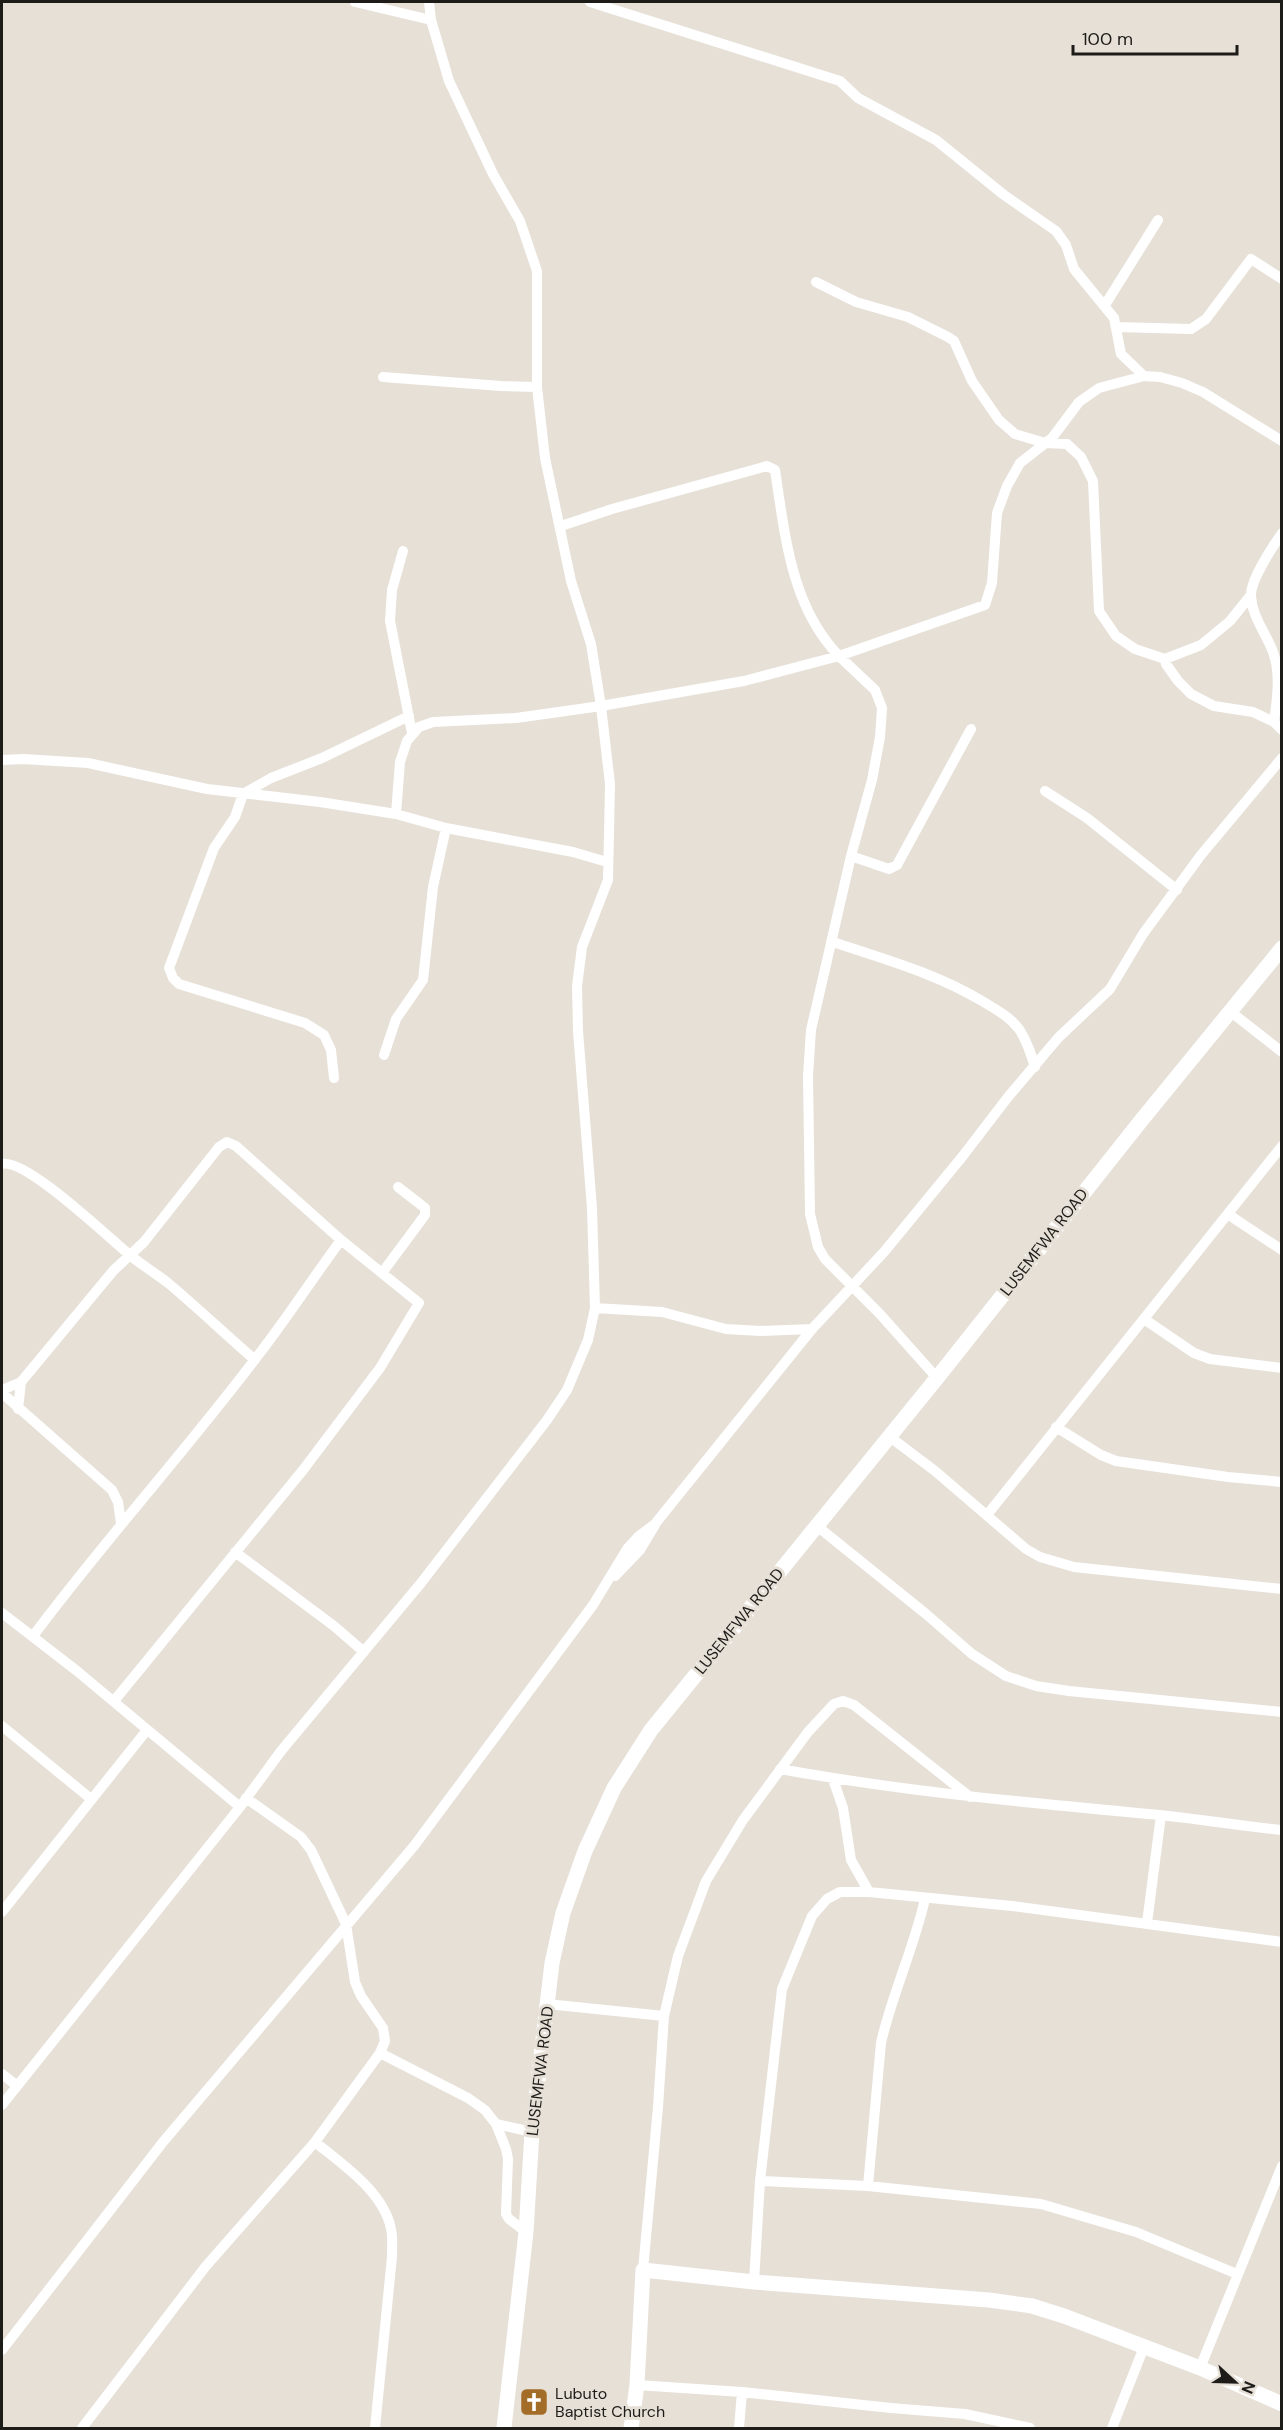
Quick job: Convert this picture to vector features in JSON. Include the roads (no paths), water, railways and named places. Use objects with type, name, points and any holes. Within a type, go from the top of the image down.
[{"type":"street","points":[[355,2],[431,20]]},
{"type":"street","points":[[2,2105],[243,1803],[281,1751],[421,1583],[554,1410],[567,1390],[588,1340],[595,1308],[592,1208],[578,1031],[578,986],[582,946],[608,880],[610,784],[601,706],[591,644],[571,581],[545,458],[537,387],[537,271],[520,221],[493,174],[449,81],[431,20],[429,2]]},
{"type":"street","points":[[590,2],[840,81],[858,98],[936,140],[1004,195],[1056,231],[1066,245],[1074,269],[1114,318],[1121,354],[1144,376]]},
{"type":"street","points":[[1105,305],[1158,220]]},
{"type":"street","points":[[1116,327],[1191,329],[1206,319],[1251,259],[1281,279]]},
{"type":"street","points":[[816,282],[856,302],[908,317],[948,337],[954,341],[972,381],[999,420],[1016,434],[1045,443],[1067,444],[1081,457],[1093,481],[1099,612],[1116,636],[1135,650],[1165,659],[1201,645],[1230,621],[1251,595]]},
{"type":"street","points":[[383,376],[537,387]]},
{"type":"street","points":[[396,814],[400,762],[407,741],[419,727],[433,722],[516,718],[744,681],[839,656],[985,605],[992,583],[997,513],[1020,464],[1058,433],[1087,395],[1100,388],[1144,376],[1160,377],[1182,383],[1203,392],[1281,441]]},
{"type":"street","points":[[561,526],[612,509],[767,465],[772,467],[775,470],[779,506],[796,582],[811,621],[826,642],[875,690],[882,708],[880,737],[872,780],[851,856],[811,1030],[808,1076],[810,1214],[818,1247],[825,1259],[879,1312],[937,1378]]},
{"type":"street","points":[[1165,659],[1172,672],[1191,694],[1214,706],[1253,712],[1278,726],[1278,696],[1273,653],[1259,626],[1251,595],[1253,585],[1281,533]]},
{"type":"street","points":[[403,551],[392,590],[390,621],[412,733]]},
{"type":"street","points":[[334,1078],[331,1050],[324,1035],[304,1023],[179,984],[173,978],[169,968],[214,848],[235,817],[243,794],[271,778],[322,758],[409,716]]},
{"type":"street","points":[[851,856],[889,869],[897,865],[971,729]]},
{"type":"street","points":[[2,2350],[163,2142],[414,1846],[610,1580],[627,1549],[655,1524],[812,1329],[884,1252],[962,1157],[1008,1096],[1059,1037],[1110,989],[1143,934],[1201,855],[1281,758]]},
{"type":"street","points":[[2,760],[88,763],[207,789],[320,802],[396,814],[446,828],[533,843],[607,862]]},
{"type":"street","points":[[1045,791],[1087,818],[1177,890]]},
{"type":"street","points":[[384,1055],[396,1019],[423,980],[433,887],[446,828]]},
{"type":"street","points":[[833,942],[922,971],[958,987],[1005,1015],[1018,1029],[1035,1067]]},
{"type":"street","name":"LUSEMFWA ROAD","points":[[504,2428],[526,2232],[532,2132],[552,1963],[562,1913],[585,1851],[614,1788],[651,1730],[890,1437],[1281,948]]},
{"type":"street","points":[[1232,1012],[1281,1052]]},
{"type":"street","points":[[114,1701],[303,1470],[373,1377],[418,1307],[416,1300],[341,1240],[236,1146],[227,1142],[219,1147],[144,1242],[113,1271],[21,1383],[2,1391],[18,1409],[112,1490],[118,1502],[121,1523]]},
{"type":"street","points":[[987,1515],[1229,1215],[1243,1193],[1281,1146]]},
{"type":"street","points":[[2,1164],[10,1164],[41,1182],[100,1228],[130,1255],[167,1282],[255,1360]]},
{"type":"street","points":[[382,1273],[424,1215],[425,1208],[398,1187]]},
{"type":"street","points":[[1229,1215],[1281,1250]]},
{"type":"street","points":[[33,1636],[121,1523],[255,1360],[291,1313],[341,1240]]},
{"type":"street","points":[[595,1308],[662,1312],[726,1329],[760,1331],[812,1329]]},
{"type":"street","points":[[1144,1319],[1194,1353],[1210,1359],[1281,1368]]},
{"type":"street","points":[[18,1409],[21,1383]]},
{"type":"street","points":[[1056,1427],[1101,1455],[1116,1461],[1281,1482]]},
{"type":"street","points":[[890,1437],[1026,1549],[1054,1562],[1074,1567],[1281,1589]]},
{"type":"street","points":[[817,1526],[972,1654],[1006,1676],[1036,1686],[1069,1691],[1281,1712]]},
{"type":"street","points":[[235,1552],[334,1626],[364,1652]]},
{"type":"street","points":[[2,1613],[114,1701],[147,1730],[243,1803],[301,1837],[311,1850],[346,1924],[355,1982],[361,1996],[383,2028],[385,2041],[380,2053],[315,2142],[213,2258],[82,2428]]},
{"type":"street","points":[[631,2428],[637,2385],[643,2270],[664,2016],[678,1956],[706,1881],[743,1820],[808,1732],[834,1704],[843,1701],[854,1705],[970,1797]]},
{"type":"street","points":[[2,1726],[91,1799]]},
{"type":"street","points":[[2,1912],[147,1730]]},
{"type":"street","points":[[780,1769],[833,1779],[970,1797],[1161,1815],[1281,1830]]},
{"type":"street","points":[[833,1779],[843,1808],[851,1860],[869,1892]]},
{"type":"street","points":[[1147,1923],[1161,1815]]},
{"type":"street","points":[[753,2282],[760,2181],[782,1989],[791,1962],[812,1916],[826,1899],[840,1892],[869,1892],[1012,1906],[1281,1942]]},
{"type":"street","points":[[868,2186],[881,2043],[885,2024],[919,1928],[926,1899]]},
{"type":"street","points":[[547,2004],[664,2016]]},
{"type":"street","points":[[380,2053],[468,2098],[485,2110],[496,2124],[508,2159],[506,2214],[526,2232]]},
{"type":"street","points":[[2,2074],[16,2085]]},
{"type":"street","points":[[496,2124],[532,2132]]},
{"type":"street","points":[[315,2142],[347,2169],[379,2201],[388,2216],[392,2230],[392,2257],[375,2428]]},
{"type":"street","points":[[1200,2368],[1281,2166]]},
{"type":"street","points":[[760,2181],[868,2186],[1041,2204],[1136,2232],[1238,2274]]},
{"type":"street","points":[[643,2270],[753,2282],[967,2298],[1032,2306],[1200,2368],[1281,2404]]},
{"type":"street","points":[[1112,2428],[1144,2347]]},
{"type":"street","points":[[637,2385],[742,2392],[965,2414],[1030,2428]]},
{"type":"street","points":[[739,2428],[742,2392]]},
{"type":"place","name":"Lubuto Baptist Church","points":[[534,2402]]}]
